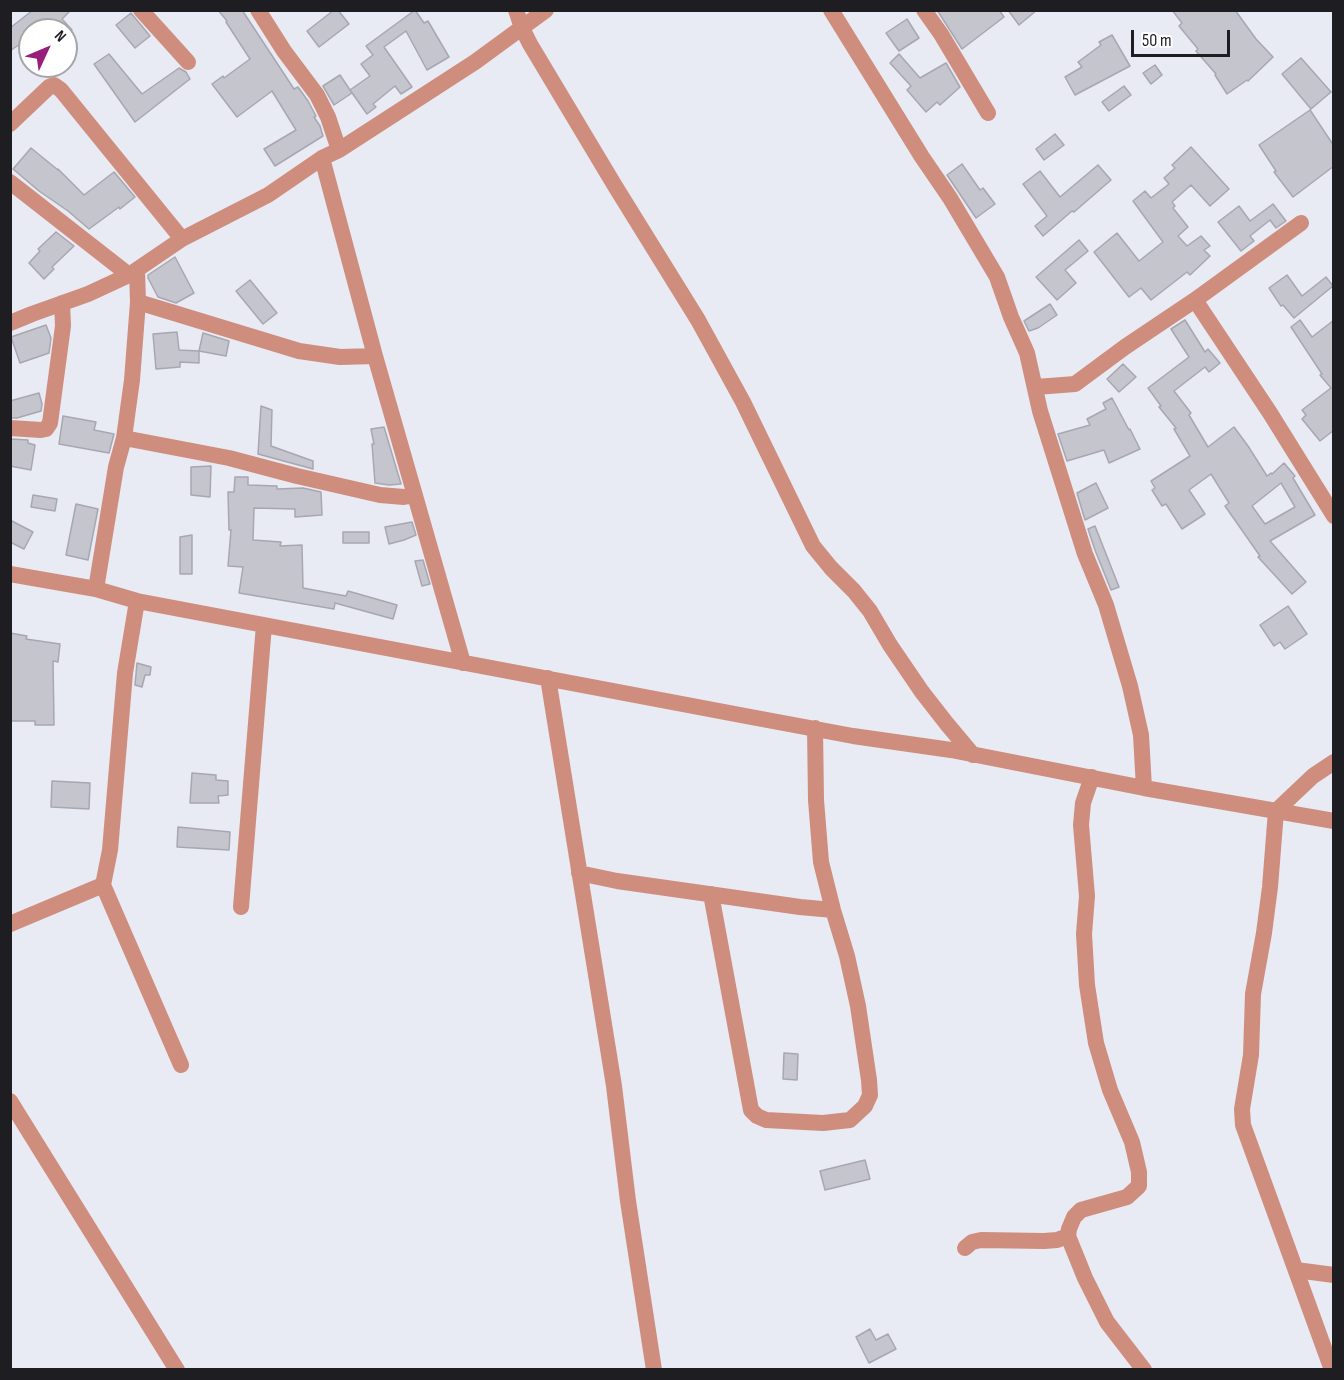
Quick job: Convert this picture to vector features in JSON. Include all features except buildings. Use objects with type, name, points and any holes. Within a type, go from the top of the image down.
[{"type":"street","points":[[141,10],[188,62]]},
{"type":"street","points":[[258,10],[284,51],[317,95],[328,117],[339,150]]},
{"type":"street","points":[[516,10],[522,28],[743,402],[813,546],[870,611],[922,692],[973,754]]},
{"type":"street","points":[[10,323],[83,296],[133,273],[182,239],[268,195],[322,158],[339,150],[475,62],[546,10]]},
{"type":"street","points":[[831,10],[997,277],[1027,353],[1040,411],[1084,554],[1106,604],[1130,686],[1141,735],[1144,788]]},
{"type":"street","points":[[924,10],[988,113]]},
{"type":"street","points":[[10,124],[49,87],[54,86],[62,90],[182,239]]},
{"type":"street","points":[[322,158],[375,356],[463,663]]},
{"type":"street","points":[[10,182],[133,273],[138,302],[132,380],[124,438],[116,467],[96,589]]},
{"type":"street","points":[[1036,387],[1075,384],[1301,222]]},
{"type":"street","points":[[1195,300],[1270,413],[1334,516]]},
{"type":"street","points":[[138,302],[299,351],[340,357],[375,356]]},
{"type":"street","points":[[10,428],[41,430],[46,429],[50,423],[63,326],[62,303]]},
{"type":"street","points":[[124,438],[229,458],[380,495],[415,495]]},
{"type":"street","points":[[10,574],[96,589],[136,601],[463,663],[1334,821]]},
{"type":"street","points":[[136,601],[125,673],[110,850],[103,885],[181,1065]]},
{"type":"street","points":[[241,907],[264,625]]},
{"type":"street","points":[[548,678],[614,1086],[628,1201],[654,1370]]},
{"type":"street","points":[[711,894],[751,1110],[766,1120],[823,1123],[850,1120],[865,1106],[870,1095],[869,1080],[858,1006],[847,956],[821,862],[816,800],[815,728]]},
{"type":"street","points":[[1332,1370],[1243,1125],[1242,1109],[1251,1055],[1253,994],[1266,921],[1276,811],[1313,776],[1334,762]]},
{"type":"street","points":[[1092,777],[1083,803],[1081,825],[1087,896],[1084,934],[1087,985],[1096,1042],[1110,1090],[1132,1142],[1139,1173],[1139,1186],[1127,1197],[1081,1210],[1074,1217],[1068,1236],[1085,1278],[1107,1322],[1144,1370]]},
{"type":"street","points":[[579,873],[617,881],[833,910]]},
{"type":"street","points":[[10,924],[103,885]]},
{"type":"street","points":[[10,1101],[177,1370]]},
{"type":"street","points":[[965,1248],[972,1242],[981,1240],[1044,1241],[1068,1236]]},
{"type":"street","points":[[1296,1270],[1334,1275]]}]
